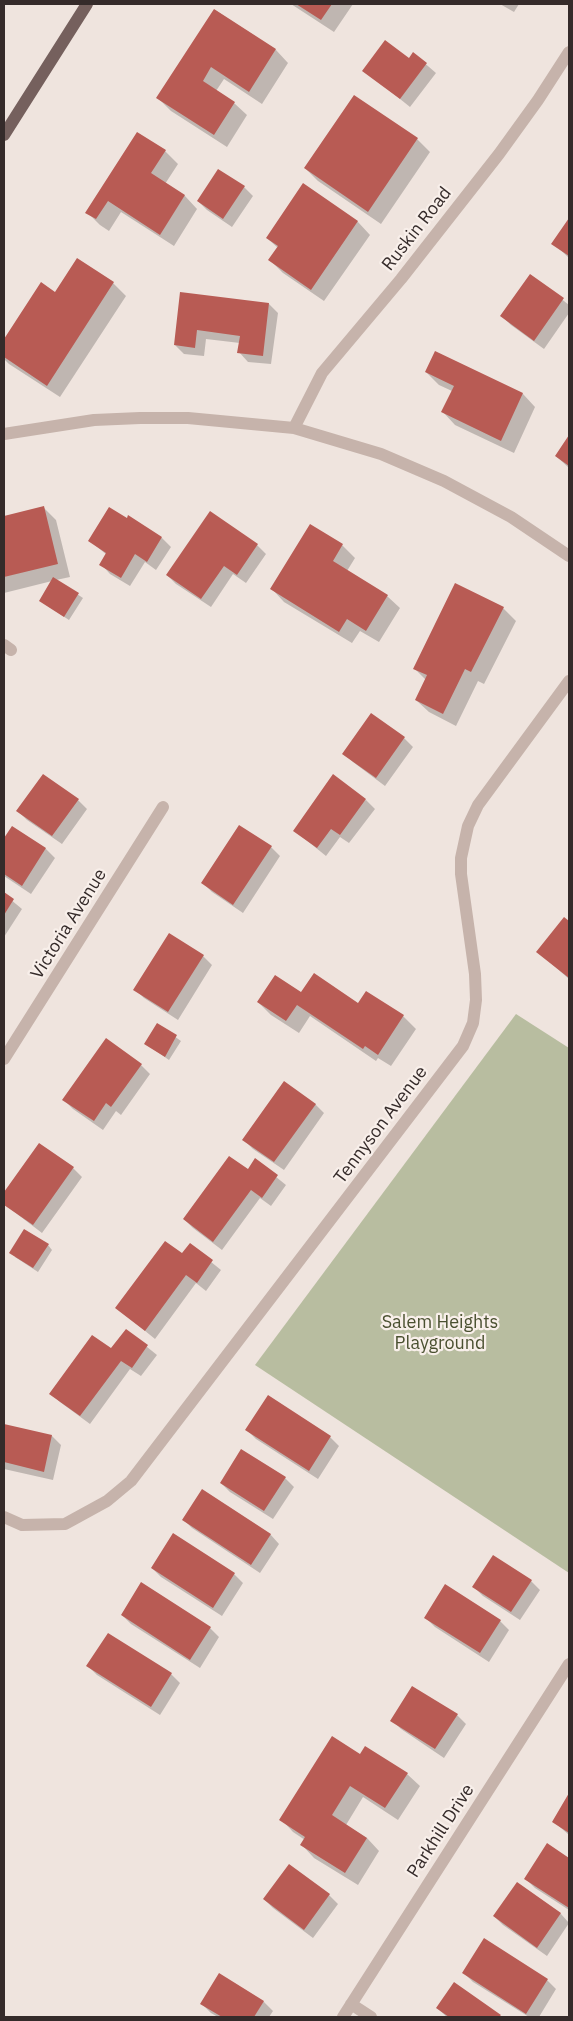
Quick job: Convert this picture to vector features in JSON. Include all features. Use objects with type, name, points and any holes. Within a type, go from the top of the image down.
[{"type":"main road","points":[[4,135],[87,4]]},
{"type":"street","name":"Ruskin Road","points":[[294,428],[322,373],[401,279],[499,154],[538,100],[569,52]]},
{"type":"street","points":[[4,434],[94,420],[140,418],[188,418],[294,428],[381,454],[444,481],[511,517],[569,556]]},
{"type":"street","name":"Tennyson Avenue","points":[[4,1516],[22,1525],[65,1524],[107,1501],[131,1481],[463,1046],[473,1023],[476,1000],[475,974],[461,874],[461,858],[468,826],[478,805],[569,681]]},
{"type":"street","name":"Victoria Avenue","points":[[4,1059],[163,807]]},
{"type":"street","name":"Parkhill Drive","points":[[343,2017],[569,1664]]},
{"type":"street","points":[[351,2004],[371,2017]]},
{"type":"green space","name":"Salem Heights Playground","points":[[516,1014],[569,1048],[569,1573],[255,1365]]},
{"type":"building","points":[[296,4],[332,4],[321,20]]},
{"type":"building","points":[[214,9],[276,49],[249,92],[211,67],[203,81],[235,102],[214,135],[156,98]]},
{"type":"building","points":[[385,40],[409,58],[413,52],[427,63],[400,99],[362,71]]},
{"type":"building","points":[[354,95],[418,138],[368,212],[304,168]]},
{"type":"building","points":[[137,132],[166,150],[151,173],[185,195],[160,235],[108,201],[96,219],[85,213]]},
{"type":"building","points":[[218,169],[245,186],[223,219],[197,201]]},
{"type":"building","points":[[303,183],[358,221],[311,290],[268,260],[278,246],[266,238]]},
{"type":"building","points":[[569,218],[569,256],[551,244]]},
{"type":"building","points":[[77,258],[114,282],[47,386],[4,357],[4,339],[41,282],[55,292]]},
{"type":"building","points":[[530,274],[564,298],[534,341],[500,316]]},
{"type":"building","points":[[180,292],[269,303],[263,356],[237,353],[240,336],[197,330],[195,348],[174,345]]},
{"type":"building","points":[[435,351],[523,393],[501,441],[441,412],[454,386],[425,372]]},
{"type":"building","points":[[569,435],[569,466],[555,456]]},
{"type":"building","points":[[44,506],[58,564],[4,577],[4,516]]},
{"type":"building","points":[[109,507],[127,518],[128,515],[162,537],[147,562],[135,554],[121,578],[99,565],[106,553],[88,541]]},
{"type":"building","points":[[210,511],[258,544],[237,575],[224,566],[201,599],[166,575]]},
{"type":"building","points":[[310,524],[343,544],[333,561],[388,595],[366,631],[347,619],[339,632],[270,589]]},
{"type":"building","points":[[53,577],[79,593],[64,617],[39,601]]},
{"type":"building","points":[[455,583],[504,607],[471,672],[465,669],[443,714],[415,700],[427,675],[413,669]]},
{"type":"building","points":[[371,713],[405,737],[376,778],[342,754]]},
{"type":"building","points":[[43,774],[79,799],[52,836],[16,811]]},
{"type":"building","points":[[333,774],[366,799],[340,835],[331,829],[317,848],[293,831]]},
{"type":"building","points":[[239,825],[272,846],[233,905],[201,883]]},
{"type":"building","points":[[12,826],[46,848],[22,886],[4,874],[4,838]]},
{"type":"building","points":[[4,892],[14,899],[4,915]]},
{"type":"building","points":[[564,917],[569,921],[569,978],[536,952]]},
{"type":"building","points":[[169,933],[204,955],[168,1012],[133,990]]},
{"type":"building","points":[[314,973],[358,1003],[366,991],[404,1015],[378,1055],[365,1046],[363,1049],[297,1005],[286,1021],[257,1002],[275,975],[301,992]]},
{"type":"building","points":[[157,1023],[177,1035],[165,1057],[144,1044]]},
{"type":"building","points":[[106,1038],[142,1064],[111,1107],[106,1103],[94,1121],[62,1100]]},
{"type":"building","points":[[284,1081],[316,1104],[274,1162],[242,1140]]},
{"type":"building","points":[[39,1143],[74,1167],[33,1225],[4,1205],[4,1192]]},
{"type":"building","points":[[229,1156],[248,1169],[255,1158],[278,1175],[262,1198],[251,1190],[213,1242],[183,1219]]},
{"type":"building","points":[[24,1229],[49,1244],[33,1268],[9,1253]]},
{"type":"building","points":[[165,1241],[182,1253],[190,1243],[213,1260],[197,1283],[186,1275],[145,1331],[115,1308]]},
{"type":"building","points":[[126,1329],[148,1345],[132,1368],[121,1361],[80,1416],[49,1394],[92,1335],[111,1348]]},
{"type":"building","points":[[268,1395],[331,1436],[309,1471],[245,1430]]},
{"type":"building","points":[[4,1424],[52,1435],[44,1472],[4,1462]]},
{"type":"building","points":[[241,1449],[286,1477],[264,1511],[220,1483]]},
{"type":"building","points":[[202,1489],[271,1534],[251,1565],[182,1520]]},
{"type":"building","points":[[173,1533],[235,1573],[213,1608],[151,1568]]},
{"type":"building","points":[[493,1555],[532,1580],[511,1612],[472,1587]]},
{"type":"building","points":[[141,1582],[211,1627],[190,1660],[121,1615]]},
{"type":"building","points":[[445,1584],[501,1620],[480,1653],[424,1618]]},
{"type":"building","points":[[108,1633],[172,1673],[151,1707],[86,1666]]},
{"type":"building","points":[[412,1686],[458,1714],[435,1749],[390,1721]]},
{"type":"building","points":[[332,1736],[360,1754],[365,1746],[408,1773],[385,1808],[350,1786],[332,1815],[367,1838],[345,1873],[300,1845],[305,1837],[279,1820]]},
{"type":"building","points":[[569,1793],[569,1833],[552,1822]]},
{"type":"building","points":[[547,1843],[569,1858],[569,1908],[524,1879]]},
{"type":"building","points":[[289,1864],[330,1894],[304,1930],[263,1899]]},
{"type":"building","points":[[517,1882],[561,1913],[537,1948],[493,1916]]},
{"type":"building","points":[[484,1938],[548,1979],[526,2014],[462,1973]]},
{"type":"building","points":[[219,1973],[264,2001],[254,2017],[222,2017],[200,2004]]},
{"type":"building","points":[[454,1982],[501,2015],[499,2017],[449,2017],[436,2008]]}]
